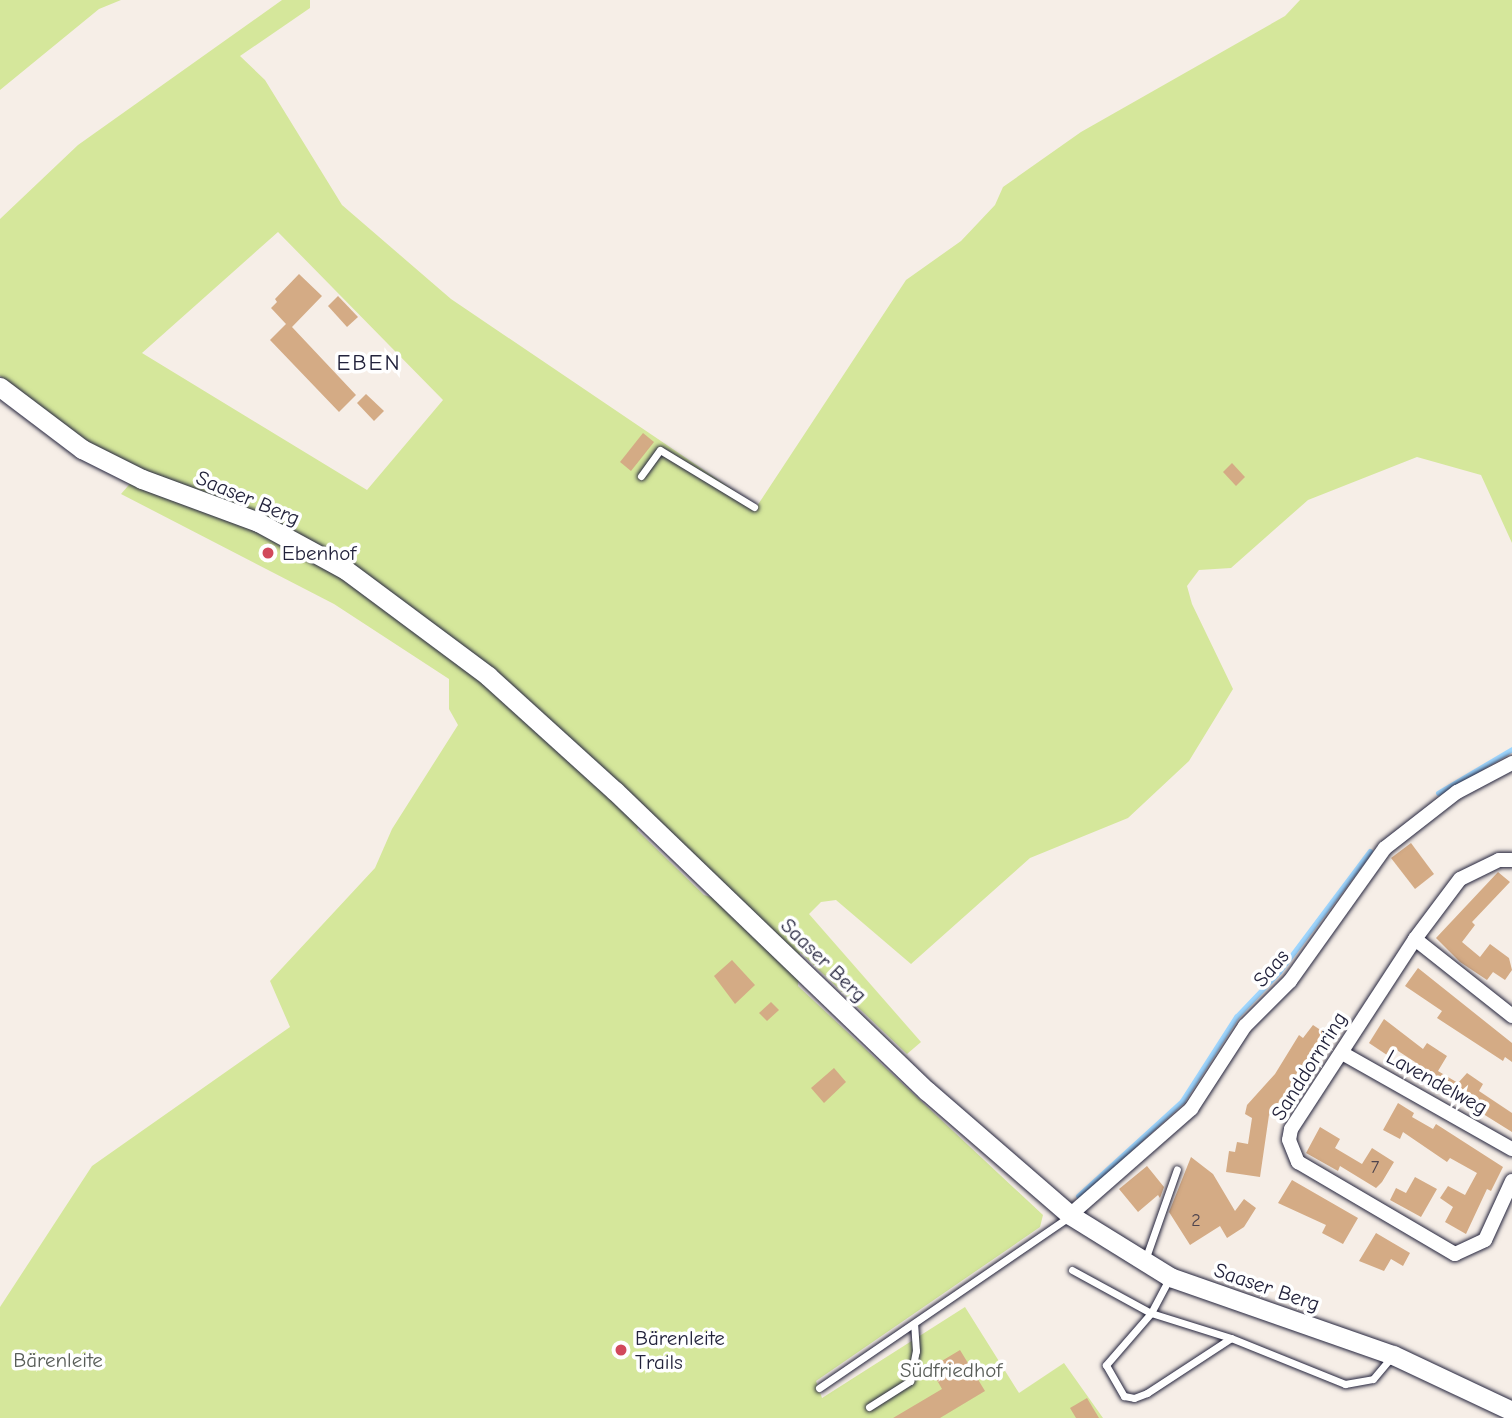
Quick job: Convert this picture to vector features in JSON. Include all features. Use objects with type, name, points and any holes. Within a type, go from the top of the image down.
[{"type":"street","name":"Saaser Berg","points":[[0,387],[82,449],[142,479],[258,522],[346,570],[488,676],[615,791],[927,1091],[1070,1215],[1143,1264],[1170,1277],[1393,1355],[1512,1411]]},
{"type":"street","name":"Saas","points":[[1070,1215],[1191,1109],[1245,1027],[1290,981],[1385,848],[1457,792],[1512,763]]},
{"type":"street","name":"Sanddornring","points":[[1512,860],[1499,860],[1460,879],[1415,939],[1291,1129],[1290,1149],[1298,1162],[1455,1254],[1485,1240],[1497,1219],[1512,1181]]},
{"type":"street","points":[[1415,939],[1512,1016]]},
{"type":"street","name":"Lavendelweg","points":[[1342,1053],[1512,1149]]},
{"type":"street","points":[[1497,1219],[1512,1226]]},
{"type":"lane","points":[[641,476],[660,450],[754,507]]},
{"type":"lane","points":[[1143,1264],[1177,1169]]},
{"type":"lane","points":[[819,1388],[1070,1215]]},
{"type":"lane","points":[[1072,1270],[1151,1313],[1231,1338],[1345,1384],[1373,1380],[1393,1355]]},
{"type":"lane","points":[[1170,1277],[1151,1313],[1106,1365],[1124,1396],[1134,1398],[1147,1393],[1231,1338]]},
{"type":"lane","points":[[869,1407],[910,1381],[916,1351],[914,1324]]},
{"type":"green space","points":[[0,0],[121,0],[99,9],[0,90]]},
{"type":"green space","points":[[282,0],[310,0],[310,8],[240,56],[265,80],[342,205],[451,299],[757,506],[906,280],[961,241],[995,205],[1003,187],[1081,132],[1285,16],[1300,0],[1512,0],[1512,543],[1481,475],[1417,457],[1308,500],[1231,568],[1199,570],[1187,586],[1192,604],[1233,689],[1189,761],[1128,818],[1030,858],[911,964],[836,900],[821,902],[809,914],[921,1042],[907,1054],[800,952],[798,986],[1043,1215],[1040,1227],[816,1381],[822,1398],[965,1307],[1019,1393],[1064,1363],[1103,1418],[0,1418],[0,1307],[92,1166],[290,1027],[270,981],[375,868],[392,829],[458,725],[449,709],[449,679],[334,604],[121,494],[141,471],[86,442],[0,376],[0,219],[78,145]],"holes":[[[278,232],[443,400],[367,490],[142,353]],[[645,812],[740,906],[704,895],[637,830]]]},
{"type":"building","points":[[299,274],[322,296],[292,327],[356,395],[339,412],[270,340],[286,324],[271,308],[277,302],[275,299]]},
{"type":"building","points":[[338,296],[358,317],[347,327],[328,306]]},
{"type":"building","points":[[366,394],[384,411],[374,421],[357,403]]},
{"type":"building","points":[[643,433],[654,442],[631,471],[620,462]]},
{"type":"building","points":[[1232,463],[1245,477],[1236,486],[1223,472]]},
{"type":"building","points":[[1411,843],[1434,874],[1415,889],[1391,858]]},
{"type":"building","points":[[1498,872],[1510,882],[1472,922],[1475,925],[1462,942],[1480,957],[1490,944],[1509,958],[1512,970],[1505,980],[1493,972],[1487,980],[1460,962],[1436,938]]},
{"type":"building","points":[[732,960],[755,985],[735,1004],[714,976]]},
{"type":"building","points":[[1418,968],[1512,1043],[1512,1062],[1505,1057],[1503,1061],[1437,1018],[1442,1011],[1405,986]]},
{"type":"building","points":[[771,1002],[779,1010],[767,1021],[759,1013]]},
{"type":"building","points":[[1384,1019],[1423,1049],[1427,1043],[1447,1056],[1438,1071],[1458,1083],[1467,1073],[1483,1084],[1479,1091],[1512,1113],[1512,1132],[1411,1069],[1415,1062],[1392,1047],[1387,1055],[1369,1043]]},
{"type":"building","points":[[1313,1025],[1325,1033],[1316,1046],[1321,1049],[1274,1118],[1269,1115],[1260,1177],[1226,1172],[1229,1151],[1235,1152],[1237,1142],[1248,1144],[1252,1118],[1245,1114],[1247,1105],[1275,1074],[1299,1035],[1303,1038]]},
{"type":"building","points":[[834,1068],[846,1082],[824,1103],[811,1088]]},
{"type":"building","points":[[1398,1103],[1414,1113],[1412,1117],[1433,1129],[1436,1124],[1503,1167],[1491,1191],[1487,1189],[1466,1234],[1445,1222],[1453,1207],[1440,1198],[1448,1186],[1465,1195],[1477,1173],[1450,1158],[1447,1162],[1403,1132],[1400,1139],[1383,1130]]},
{"type":"building","points":[[1320,1127],[1340,1139],[1335,1148],[1362,1164],[1372,1148],[1394,1162],[1382,1182],[1376,1188],[1340,1166],[1338,1171],[1306,1153]]},
{"type":"building","points":[[1191,1157],[1213,1174],[1235,1211],[1244,1199],[1256,1208],[1244,1227],[1227,1238],[1220,1226],[1190,1245],[1169,1212]]},
{"type":"building","points":[[1147,1166],[1164,1187],[1160,1198],[1158,1195],[1138,1212],[1119,1189]]},
{"type":"building","points":[[1415,1177],[1437,1189],[1421,1217],[1390,1200],[1396,1188],[1406,1193]]},
{"type":"building","points":[[1292,1180],[1358,1218],[1343,1244],[1322,1233],[1326,1225],[1278,1203]]},
{"type":"building","points":[[1376,1233],[1410,1253],[1403,1266],[1391,1259],[1384,1271],[1359,1261]]},
{"type":"building","points":[[960,1350],[985,1391],[940,1418],[893,1418],[942,1389],[930,1368]]},
{"type":"building","points":[[1087,1398],[1099,1418],[1076,1418],[1070,1408]]},
{"type":"waterway","points":[[1438,793],[1512,749]]},
{"type":"waterway","points":[[1078,1196],[1182,1101],[1236,1017],[1279,972],[1370,851]]},
{"type":"place","name":"Ebenhof","points":[[268,553]]},
{"type":"place","name":"Bärenleite Trails","points":[[621,1350]]},
{"type":"district","name":"EBEN","points":[[369,363]]},
{"type":"park label","name":"Bärenleite","points":[[58,1360]]},
{"type":"park label","name":"Südfriedhof","points":[[951,1370]]}]
